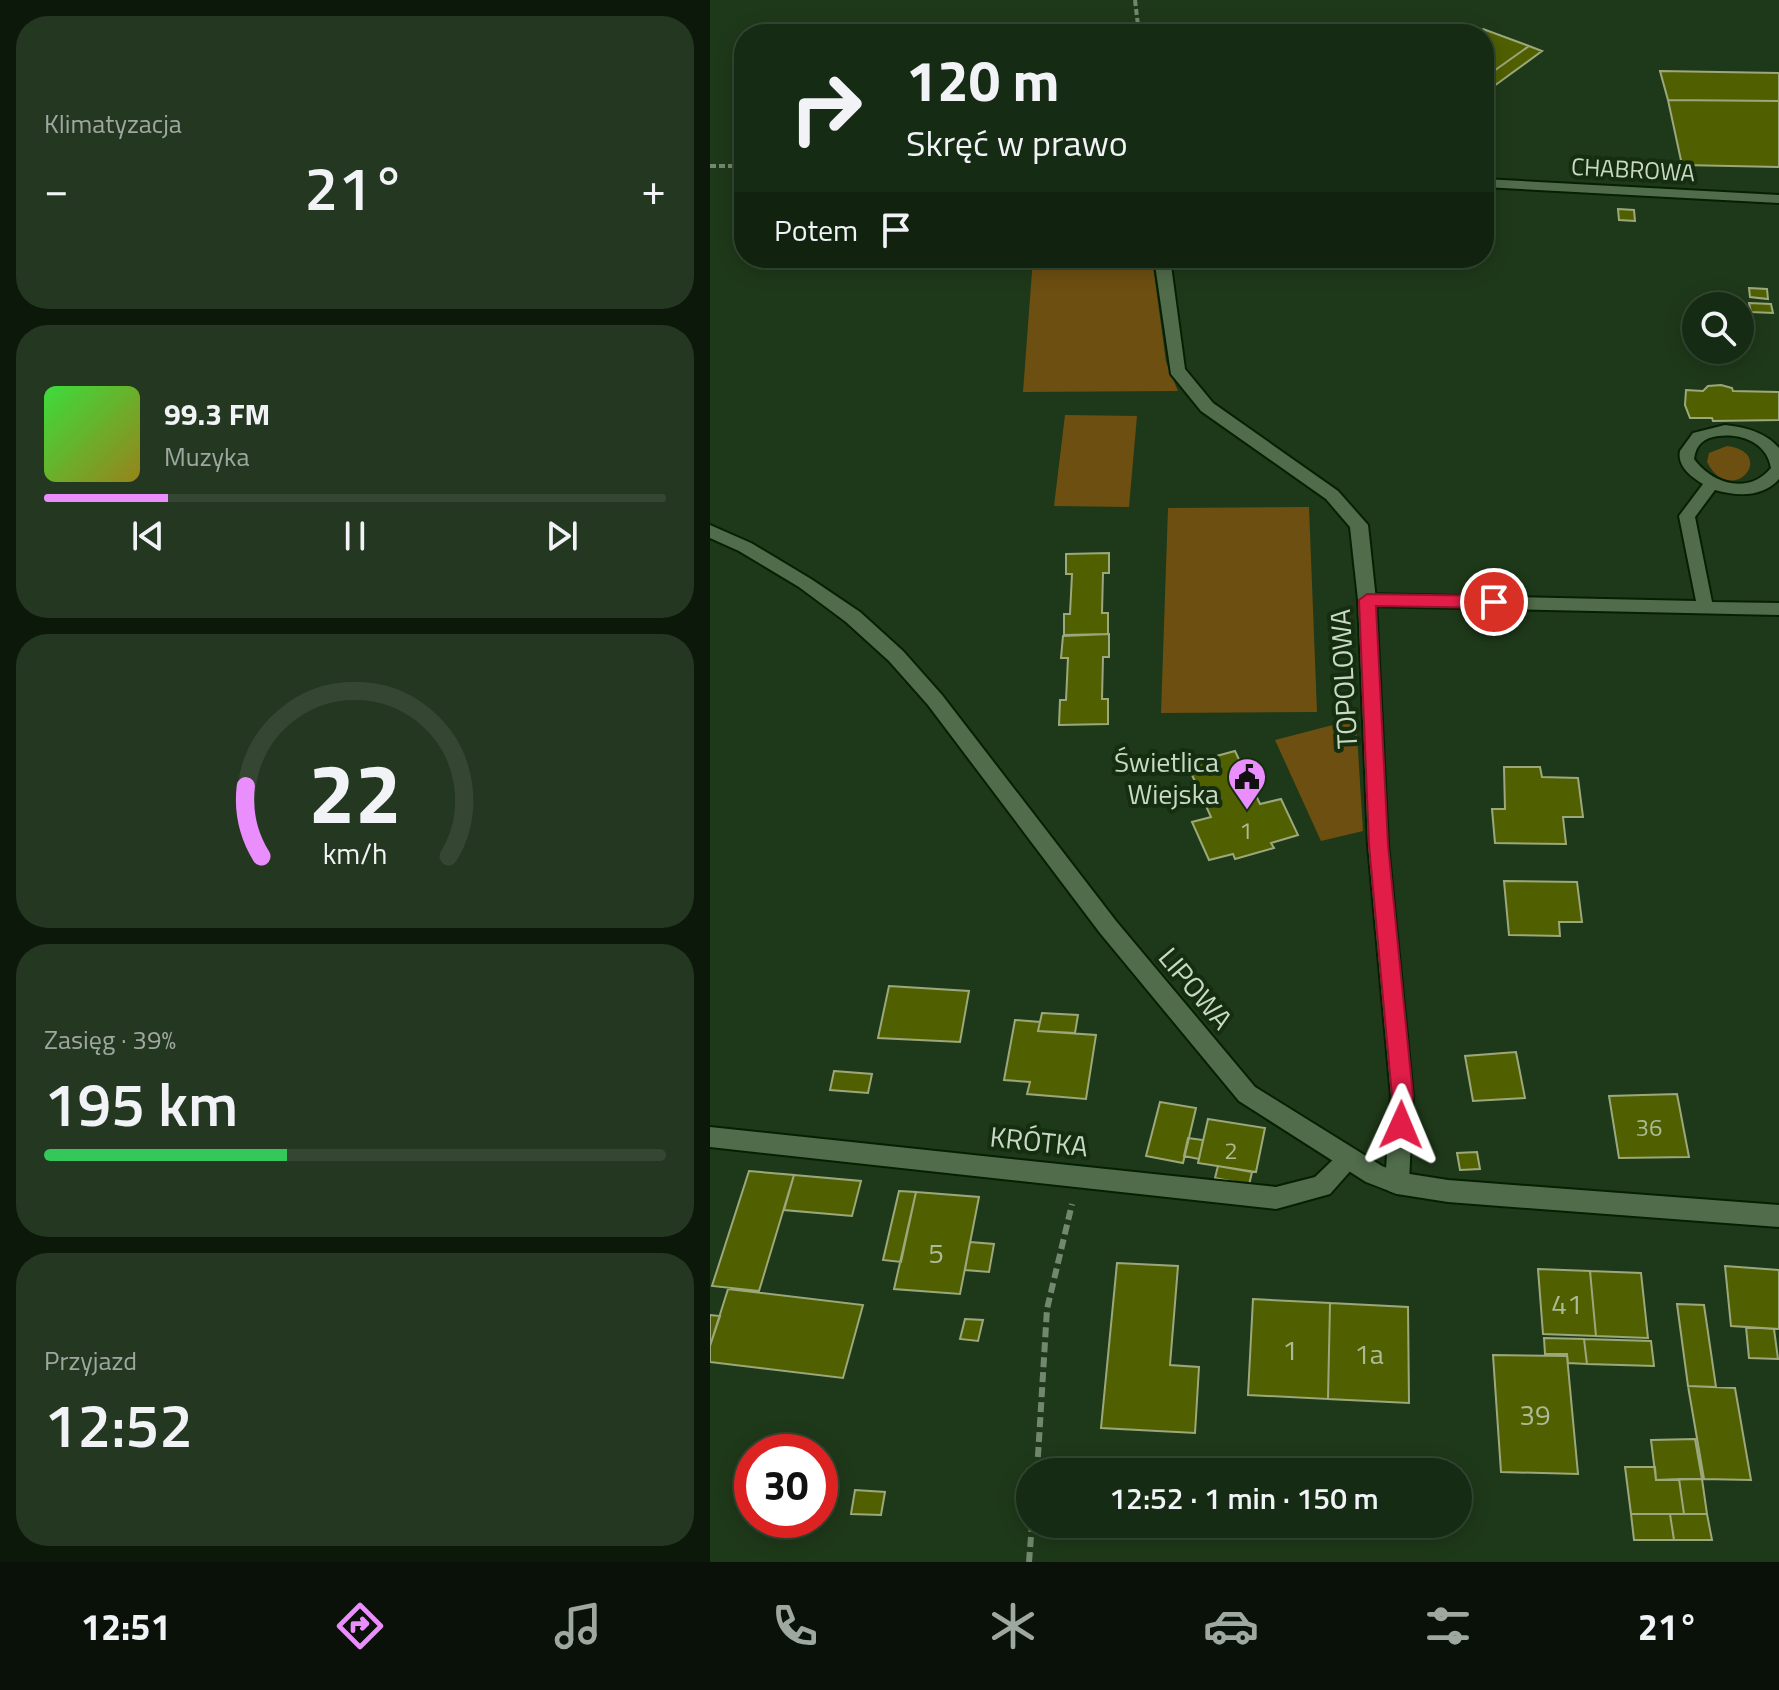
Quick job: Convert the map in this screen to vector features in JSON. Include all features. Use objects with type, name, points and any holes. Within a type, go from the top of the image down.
[{"type":"street","name":"CHABROWA","points":[[1494,184],[1779,199]]},
{"type":"street","name":"TOPOLOWA","points":[[1163,268],[1177,370],[1207,407],[1332,495],[1359,525],[1367,600],[1378,845],[1402,1096],[1397,1183]]},
{"type":"street","name":"LIPOWA","points":[[710,531],[745,547],[805,583],[853,617],[896,656],[935,700],[1108,927],[1247,1094],[1348,1160],[1397,1183],[1448,1191],[1779,1216]]},
{"type":"street","name":"KRÓTKA","points":[[710,1137],[1276,1198],[1322,1186],[1348,1160]]},
{"type":"lane","points":[[1725,430],[1740,431],[1765,442],[1779,459],[1774,477],[1754,488],[1711,484],[1691,468],[1686,459],[1691,441],[1700,435],[1725,430]]},
{"type":"lane","points":[[1705,606],[1687,516],[1711,484]]},
{"type":"lane","points":[[1367,600],[1779,609]]},
{"type":"path","points":[[1135,0],[1138,24]]},
{"type":"path","points":[[710,166],[734,166]]},
{"type":"path","points":[[1038,1458],[1047,1309],[1078,1176]]},
{"type":"path","points":[[1029,1562],[1031,1538]]},
{"type":"shaded area","points":[[1032,268],[1153,268],[1166,362],[1178,391],[1023,392]]},
{"type":"shaded area","points":[[1065,415],[1137,416],[1129,507],[1054,506]]},
{"type":"shaded area","points":[[1727,446],[1742,451],[1749,458],[1750,467],[1738,479],[1728,480],[1717,475],[1707,462],[1709,453]]},
{"type":"shaded area","points":[[1309,507],[1317,712],[1161,713],[1168,508]]},
{"type":"shaded area","points":[[1356,719],[1363,831],[1321,841],[1275,740]]},
{"type":"building","points":[[1494,33],[1529,46],[1494,71]]},
{"type":"building","points":[[1529,46],[1542,51],[1494,86],[1494,71]]},
{"type":"building","points":[[1660,71],[1779,73],[1779,101],[1668,100]]},
{"type":"building","points":[[1668,100],[1779,101],[1779,167],[1682,165]]},
{"type":"building","points":[[1618,209],[1634,210],[1635,221],[1619,220]]},
{"type":"building","points":[[1749,288],[1767,289],[1768,299],[1754,297],[1754,292],[1749,292]]},
{"type":"building","points":[[1754,303],[1771,304],[1773,313],[1754,312]]},
{"type":"building","points":[[1721,385],[1733,391],[1779,392],[1779,420],[1713,421],[1712,418],[1690,418],[1685,405],[1686,390],[1703,391],[1708,386]]},
{"type":"building","points":[[1109,553],[1109,573],[1103,573],[1102,613],[1108,613],[1108,634],[1064,635],[1064,614],[1070,614],[1072,574],[1066,574],[1066,554]]},
{"type":"building","points":[[1109,634],[1109,657],[1103,657],[1102,699],[1108,699],[1108,724],[1059,725],[1060,700],[1066,700],[1068,658],[1061,658],[1063,636]]},
{"type":"building","name":"Świetlica Wiejska","points":[[1235,751],[1260,804],[1281,799],[1298,835],[1271,843],[1274,848],[1235,859],[1233,854],[1209,860],[1192,822],[1211,817],[1187,764]]},
{"type":"building","points":[[1504,767],[1540,767],[1542,777],[1578,778],[1583,817],[1563,817],[1566,844],[1495,843],[1492,809],[1505,809]]},
{"type":"building","points":[[1504,881],[1577,882],[1582,922],[1559,922],[1560,936],[1509,935]]},
{"type":"building","points":[[889,986],[969,991],[960,1042],[878,1038]]},
{"type":"building","points":[[1042,1013],[1078,1015],[1075,1033],[1038,1031]]},
{"type":"building","points":[[1015,1020],[1040,1022],[1038,1031],[1096,1035],[1086,1099],[1027,1094],[1030,1082],[1004,1080]]},
{"type":"building","points":[[1516,1052],[1525,1098],[1473,1101],[1465,1056]]},
{"type":"building","points":[[834,1071],[872,1074],[868,1093],[830,1090]]},
{"type":"building","points":[[1677,1094],[1689,1157],[1619,1158],[1609,1096]]},
{"type":"building","points":[[1160,1102],[1196,1108],[1183,1163],[1146,1156]]},
{"type":"building","points":[[1208,1119],[1265,1128],[1256,1172],[1198,1163]]},
{"type":"building","points":[[1188,1138],[1203,1140],[1199,1159],[1184,1156]]},
{"type":"building","points":[[1477,1152],[1480,1169],[1460,1170],[1457,1153]]},
{"type":"building","points":[[1218,1166],[1252,1172],[1249,1185],[1215,1178]]},
{"type":"building","points":[[749,1171],[794,1175],[759,1291],[712,1286]]},
{"type":"building","points":[[794,1175],[861,1181],[852,1216],[784,1210]]},
{"type":"building","points":[[899,1191],[916,1192],[901,1262],[883,1260]]},
{"type":"building","points":[[916,1192],[979,1197],[960,1294],[894,1289]]},
{"type":"building","points":[[970,1242],[994,1244],[989,1272],[965,1270]]},
{"type":"building","points":[[1117,1263],[1178,1266],[1170,1365],[1199,1367],[1195,1433],[1101,1428]]},
{"type":"building","points":[[1725,1266],[1779,1270],[1779,1329],[1731,1326]]},
{"type":"building","points":[[1538,1269],[1590,1271],[1596,1336],[1543,1334]]},
{"type":"building","points":[[1590,1271],[1641,1273],[1648,1338],[1596,1336]]},
{"type":"building","points":[[728,1289],[863,1305],[843,1378],[710,1362],[710,1346]]},
{"type":"building","points":[[1253,1299],[1330,1303],[1328,1399],[1248,1395]]},
{"type":"building","points":[[1330,1303],[1408,1307],[1409,1403],[1328,1399]]},
{"type":"building","points":[[1677,1304],[1704,1305],[1716,1387],[1688,1386]]},
{"type":"building","points":[[710,1315],[720,1316],[710,1346]]},
{"type":"building","points":[[965,1319],[983,1320],[978,1341],[960,1339]]},
{"type":"building","points":[[1746,1327],[1774,1329],[1778,1359],[1749,1358]]},
{"type":"building","points":[[1544,1338],[1584,1339],[1587,1364],[1568,1363],[1567,1354],[1545,1354]]},
{"type":"building","points":[[1584,1339],[1651,1341],[1654,1366],[1587,1364]]},
{"type":"building","points":[[1493,1355],[1567,1356],[1578,1474],[1501,1472]]},
{"type":"building","points":[[1688,1386],[1735,1388],[1751,1480],[1704,1479]]},
{"type":"building","points":[[1695,1439],[1702,1479],[1656,1480],[1651,1440]]},
{"type":"building","points":[[1625,1467],[1655,1467],[1656,1480],[1679,1479],[1684,1514],[1631,1514]]},
{"type":"building","points":[[1679,1479],[1702,1479],[1707,1514],[1684,1514]]},
{"type":"building","points":[[855,1490],[885,1492],[881,1515],[851,1514]]},
{"type":"building","points":[[1631,1514],[1670,1514],[1674,1540],[1634,1540]]},
{"type":"building","points":[[1670,1514],[1707,1514],[1712,1540],[1674,1540]]},
{"type":"place","name":"Świetlica Wiejska","points":[[1247,811]]},
{"type":"route","points":[[1401,1125],[1402,1096],[1378,845],[1367,600],[1494,602]]}]
